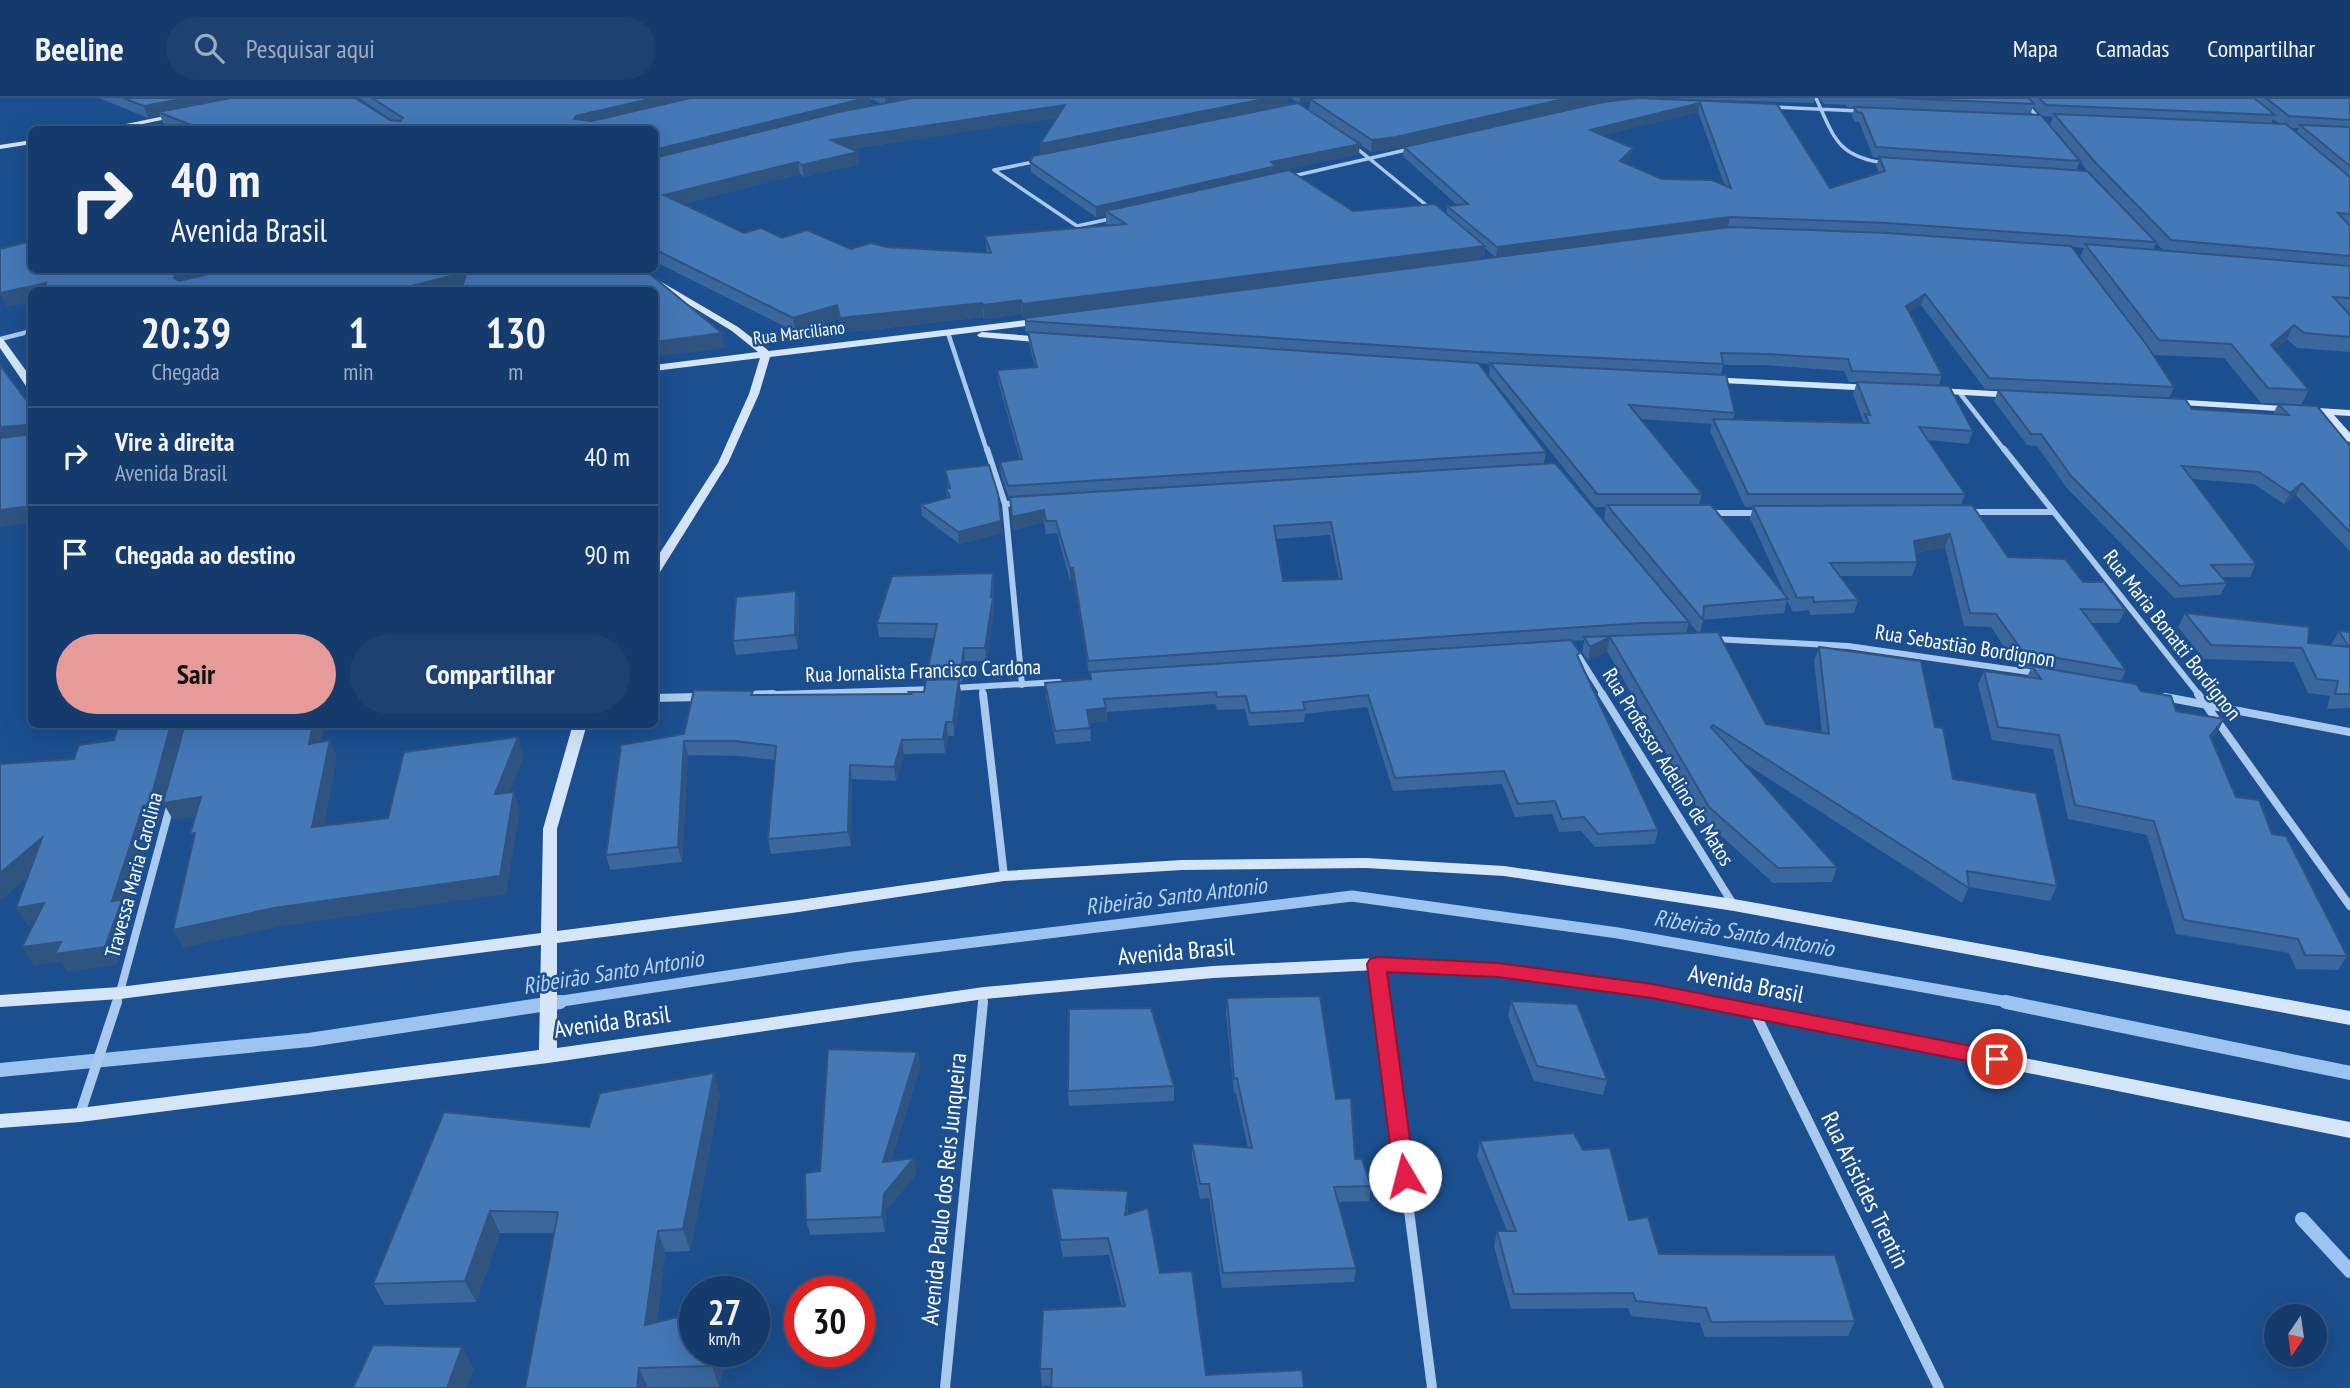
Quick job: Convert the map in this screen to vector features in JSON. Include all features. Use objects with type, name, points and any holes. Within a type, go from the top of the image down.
[{"type":"main road","points":[[122,126],[195,113]]},
{"type":"main road","points":[[0,147],[28,143]]},
{"type":"main road","points":[[641,273],[735,329],[766,355],[754,394],[723,463],[658,566]]},
{"type":"main road","points":[[948,333],[1059,319]]},
{"type":"main road","points":[[948,333],[1060,341]]},
{"type":"main road","name":"Rua Marciliano","points":[[658,368],[948,333]]},
{"type":"main road","points":[[0,340],[28,381]]},
{"type":"main road","points":[[1694,379],[1881,388]]},
{"type":"main road","points":[[1920,390],[2027,396]]},
{"type":"main road","points":[[2164,402],[2350,413]]},
{"type":"main road","points":[[2325,412],[2350,439]]},
{"type":"main road","points":[[548,1056],[550,829],[579,728]]},
{"type":"main road","points":[[0,1001],[120,993],[792,907],[1003,876],[1182,864],[1366,863],[1504,871],[1734,905],[2350,1018]]},
{"type":"main road","name":"Avenida Brasil","points":[[0,1121],[80,1115],[548,1056],[984,993],[1213,972],[1377,964],[1535,974],[1652,991],[2350,1130]]},
{"type":"street","points":[[1816,98],[1842,150],[1861,161],[1894,164]]},
{"type":"street","points":[[2021,98],[2048,129]]},
{"type":"street","points":[[1768,107],[1862,111]]},
{"type":"street","points":[[2026,119],[2053,120]]},
{"type":"street","points":[[1350,143],[1433,210]]},
{"type":"street","points":[[1277,179],[1411,148]]},
{"type":"street","points":[[1046,160],[994,170],[1077,226],[1117,217]]},
{"type":"street","points":[[0,340],[28,332]]},
{"type":"street","points":[[948,333],[1005,504],[1022,685]]},
{"type":"street","name":"Rua Maria Bonatti Bordignon","points":[[1959,392],[2206,704],[2350,906]]},
{"type":"street","points":[[2171,393],[2178,403]]},
{"type":"street","points":[[1005,504],[1033,503]]},
{"type":"street","points":[[1954,512],[2052,512]]},
{"type":"street","points":[[1703,513],[1773,513]]},
{"type":"street","name":"Rua Sebastião Bordignon","points":[[1708,639],[1849,646],[2048,675]]},
{"type":"street","name":"Rua Professor Adelino de Matos","points":[[1585,646],[1572,646],[1734,905]]},
{"type":"street","name":"Rua Jornalista Francisco Cardona","points":[[736,696],[1072,681]]},
{"type":"street","points":[[982,687],[1003,876]]},
{"type":"street","points":[[2153,695],[2350,732]]},
{"type":"street","points":[[658,698],[709,696]]},
{"type":"street","name":"Travessa Maria Carolina","points":[[80,1115],[105,1032],[120,993],[174,792]]},
{"type":"street","points":[[1377,964],[1432,1388]]},
{"type":"street","name":"Avenida Paulo dos Reis Junqueira","points":[[946,1388],[984,993]]},
{"type":"street","name":"Rua Aristides Trentin","points":[[1754,1011],[1939,1388]]},
{"type":"building","points":[[123,98],[187,98],[144,106]]},
{"type":"building","points":[[231,98],[355,98],[390,120],[400,121],[403,118],[372,98],[654,98],[576,116],[574,119],[592,121],[690,98],[866,98],[658,149],[658,126],[194,126],[158,112]]},
{"type":"building","points":[[912,98],[1269,98],[1040,144],[1065,105],[831,140],[858,152],[802,165],[798,162],[664,195],[744,233],[761,228],[782,238],[807,230],[851,249],[871,243],[887,247],[991,253],[985,236],[1126,224],[1106,211],[1289,170],[1353,211],[1435,204],[1485,246],[1022,304],[1021,300],[982,303],[840,318],[837,305],[793,318],[658,251],[658,157],[839,112]]},
{"type":"building","points":[[1568,98],[1372,140],[1310,99]]},
{"type":"building","points":[[1638,98],[1777,104],[1830,188],[1885,171],[1879,157],[2087,171],[2156,242],[1887,223],[1730,217],[1497,247],[1447,206],[1468,204],[1404,147],[1603,102]],"holes":[[[1700,103],[1731,188],[1712,180],[1662,179],[1620,161],[1633,148],[1590,130]]]},
{"type":"building","points":[[1897,98],[2029,98],[2034,104]]},
{"type":"building","points":[[2039,98],[2254,98],[2275,115],[2046,105]]},
{"type":"building","points":[[2266,98],[2350,98],[2350,120],[2289,116]]},
{"type":"building","points":[[1298,103],[1360,144],[1271,162],[1277,166],[1096,207],[1030,162],[1033,156]]},
{"type":"building","points":[[1854,107],[2041,115],[2080,161],[1876,147],[1862,113],[1857,112]]},
{"type":"building","points":[[2054,114],[2286,124],[2350,177],[2350,214],[2338,213],[2350,226],[2350,256],[2171,240],[2094,161]]},
{"type":"building","points":[[2300,125],[2350,127],[2350,166]]},
{"type":"building","points":[[1730,227],[1887,233],[2071,246],[2146,344],[2174,387],[1989,378],[1925,294],[1906,306],[1942,375],[1852,371],[1848,359],[1721,353],[1723,364],[1480,352],[1026,321],[1025,318]]},
{"type":"building","points":[[28,242],[28,273],[176,273],[174,278],[179,281],[213,273],[463,273],[408,287],[45,287],[46,283],[0,293],[0,249]]},
{"type":"building","points":[[2085,244],[2350,266],[2350,298],[2333,297],[2350,315],[2350,337],[2304,333],[2294,325],[2271,345],[2309,390],[2268,388],[2231,344],[2159,340]]},
{"type":"building","points":[[467,273],[649,273],[722,333],[658,341],[658,287],[462,287]]},
{"type":"building","points":[[1028,332],[1478,363],[1546,452],[1008,486],[1000,462],[1022,459],[997,370],[1037,367]]},
{"type":"building","points":[[1490,363],[1726,375],[1735,413],[1629,405],[1702,494],[1597,494]]},
{"type":"building","points":[[0,365],[28,403],[28,506],[0,510],[0,438],[25,435],[26,425],[0,427]]},
{"type":"building","points":[[1857,382],[1949,386],[1973,431],[1919,427],[1965,494],[1748,494],[1713,419],[1869,423],[1865,414],[1870,415]]},
{"type":"building","points":[[1998,390],[2185,399],[2192,409],[2289,415],[2278,404],[2317,406],[2350,446],[2350,532],[2302,483],[2290,493],[2259,472],[2182,466],[2256,564],[2211,565],[2227,583],[2180,586],[2071,476],[2041,434],[2031,434]]},
{"type":"building","points":[[1555,463],[1689,622],[1640,623],[1088,661],[1073,568],[1070,568],[1056,521],[1046,521],[1044,510],[1012,517],[1010,497]],"holes":[[[1331,522],[1342,579],[1283,581],[1274,526]]]},
{"type":"building","points":[[989,465],[998,494],[1001,521],[958,532],[921,505],[950,497],[946,489],[950,488],[945,470]]},
{"type":"building","points":[[1607,505],[1711,505],[1788,599],[1704,606],[1703,620]]},
{"type":"building","points":[[1972,505],[2008,557],[2065,559],[2083,582],[2104,582],[2125,610],[2081,609],[2126,670],[2023,652],[1996,614],[1970,613],[1950,534],[1914,541],[1917,562],[1830,563],[1858,600],[1814,602],[1813,597],[1797,598],[1753,506]]},
{"type":"building","points":[[993,573],[993,597],[985,648],[964,648],[961,668],[928,669],[937,624],[877,623],[892,576]]},
{"type":"building","points":[[796,591],[795,635],[733,641],[736,597]]},
{"type":"building","points":[[2185,613],[2309,627],[2308,643],[2349,647],[2339,631],[2350,632],[2350,694],[2335,694],[2338,681],[2317,679],[2302,648],[2211,645]]},
{"type":"building","points":[[1718,632],[1766,724],[1829,734],[1819,647],[1921,661],[1935,727],[1943,728],[1953,779],[2036,793],[2057,886],[1967,871],[1969,888],[1713,725],[1711,727],[1837,867],[1778,868],[1709,807],[1610,637],[1590,647],[1584,637]]},
{"type":"building","points":[[1571,640],[1580,653],[1577,655],[1658,830],[1598,834],[1584,817],[1562,819],[1555,801],[1518,804],[1504,771],[1395,778],[1368,695],[1303,702],[1305,710],[1250,713],[1246,696],[1217,697],[1216,692],[1104,699],[1106,708],[1087,710],[1090,728],[1055,731],[1045,683],[1091,679],[1090,672]]},
{"type":"building","points":[[2032,666],[2136,684],[2141,691],[2171,696],[2176,711],[2224,719],[2210,736],[2236,797],[2259,800],[2272,834],[2286,836],[2347,956],[2305,955],[2298,939],[2184,920],[2154,821],[2075,805],[2059,735],[1998,727],[1984,671],[2041,679]]},
{"type":"building","points":[[959,679],[953,722],[946,722],[943,739],[902,740],[894,767],[850,765],[848,832],[768,839],[776,746],[735,741],[684,741],[678,847],[606,855],[621,745],[684,734],[694,690],[753,691],[751,695],[911,694],[909,692],[924,692],[926,680]]},
{"type":"building","points":[[118,728],[170,728],[149,805],[143,806],[112,901],[122,900],[105,947],[55,954],[61,942],[22,947],[44,903],[16,908],[42,838],[0,873],[0,764],[74,759],[79,745],[114,740]]},
{"type":"building","points":[[184,728],[312,728],[309,744],[330,740],[312,827],[388,818],[404,752],[518,737],[495,794],[514,792],[500,876],[274,908],[173,930],[195,833],[190,834],[201,797],[163,803]]},
{"type":"building","points":[[1320,996],[1336,1099],[1351,1098],[1355,1159],[1362,1159],[1371,1186],[1334,1187],[1356,1268],[1223,1273],[1209,1184],[1200,1184],[1192,1143],[1252,1148],[1237,1078],[1234,1079],[1227,998]]},
{"type":"building","points":[[1511,1001],[1577,1004],[1607,1080],[1537,1066]]},
{"type":"building","points":[[1151,1008],[1174,1086],[1068,1091],[1069,1009]]},
{"type":"building","points":[[828,1049],[917,1052],[883,1162],[914,1158],[884,1194],[882,1217],[806,1220],[805,1173],[820,1171]]},
{"type":"building","points":[[714,1073],[683,1229],[658,1231],[645,1325],[679,1317],[679,1367],[639,1368],[637,1388],[525,1388],[558,1212],[490,1211],[465,1281],[373,1284],[444,1112],[589,1127],[600,1093]]},
{"type":"building","points":[[1574,1133],[1583,1150],[1610,1148],[1629,1220],[1648,1217],[1659,1254],[1835,1255],[1855,1321],[1711,1322],[1706,1308],[1636,1301],[1633,1293],[1514,1294],[1497,1231],[1516,1231],[1480,1141]]},
{"type":"building","points":[[1051,1188],[1128,1191],[1125,1215],[1148,1208],[1160,1273],[1192,1271],[1206,1375],[1302,1370],[1304,1388],[1051,1388],[1052,1369],[1040,1369],[1043,1310],[1125,1306],[1108,1238],[1061,1240]]},
{"type":"building","points":[[373,1345],[462,1347],[447,1388],[353,1388]]},
{"type":"waterway","name":"Ribeirão Santo Antonio","points":[[549,1003],[852,957],[1352,896],[1618,933],[2014,1003]]},
{"type":"waterway","name":"Ribeirão Santo Antonio","points":[[0,1070],[309,1040],[560,1002]]},
{"type":"waterway","name":"Ribeirão Santo Antonio","points":[[2006,1002],[2350,1073]]},
{"type":"waterway","points":[[2302,1219],[2350,1271]]},
{"type":"route","points":[[1405,1176],[1377,964],[1498,970],[1652,991],[1997,1059]]}]
